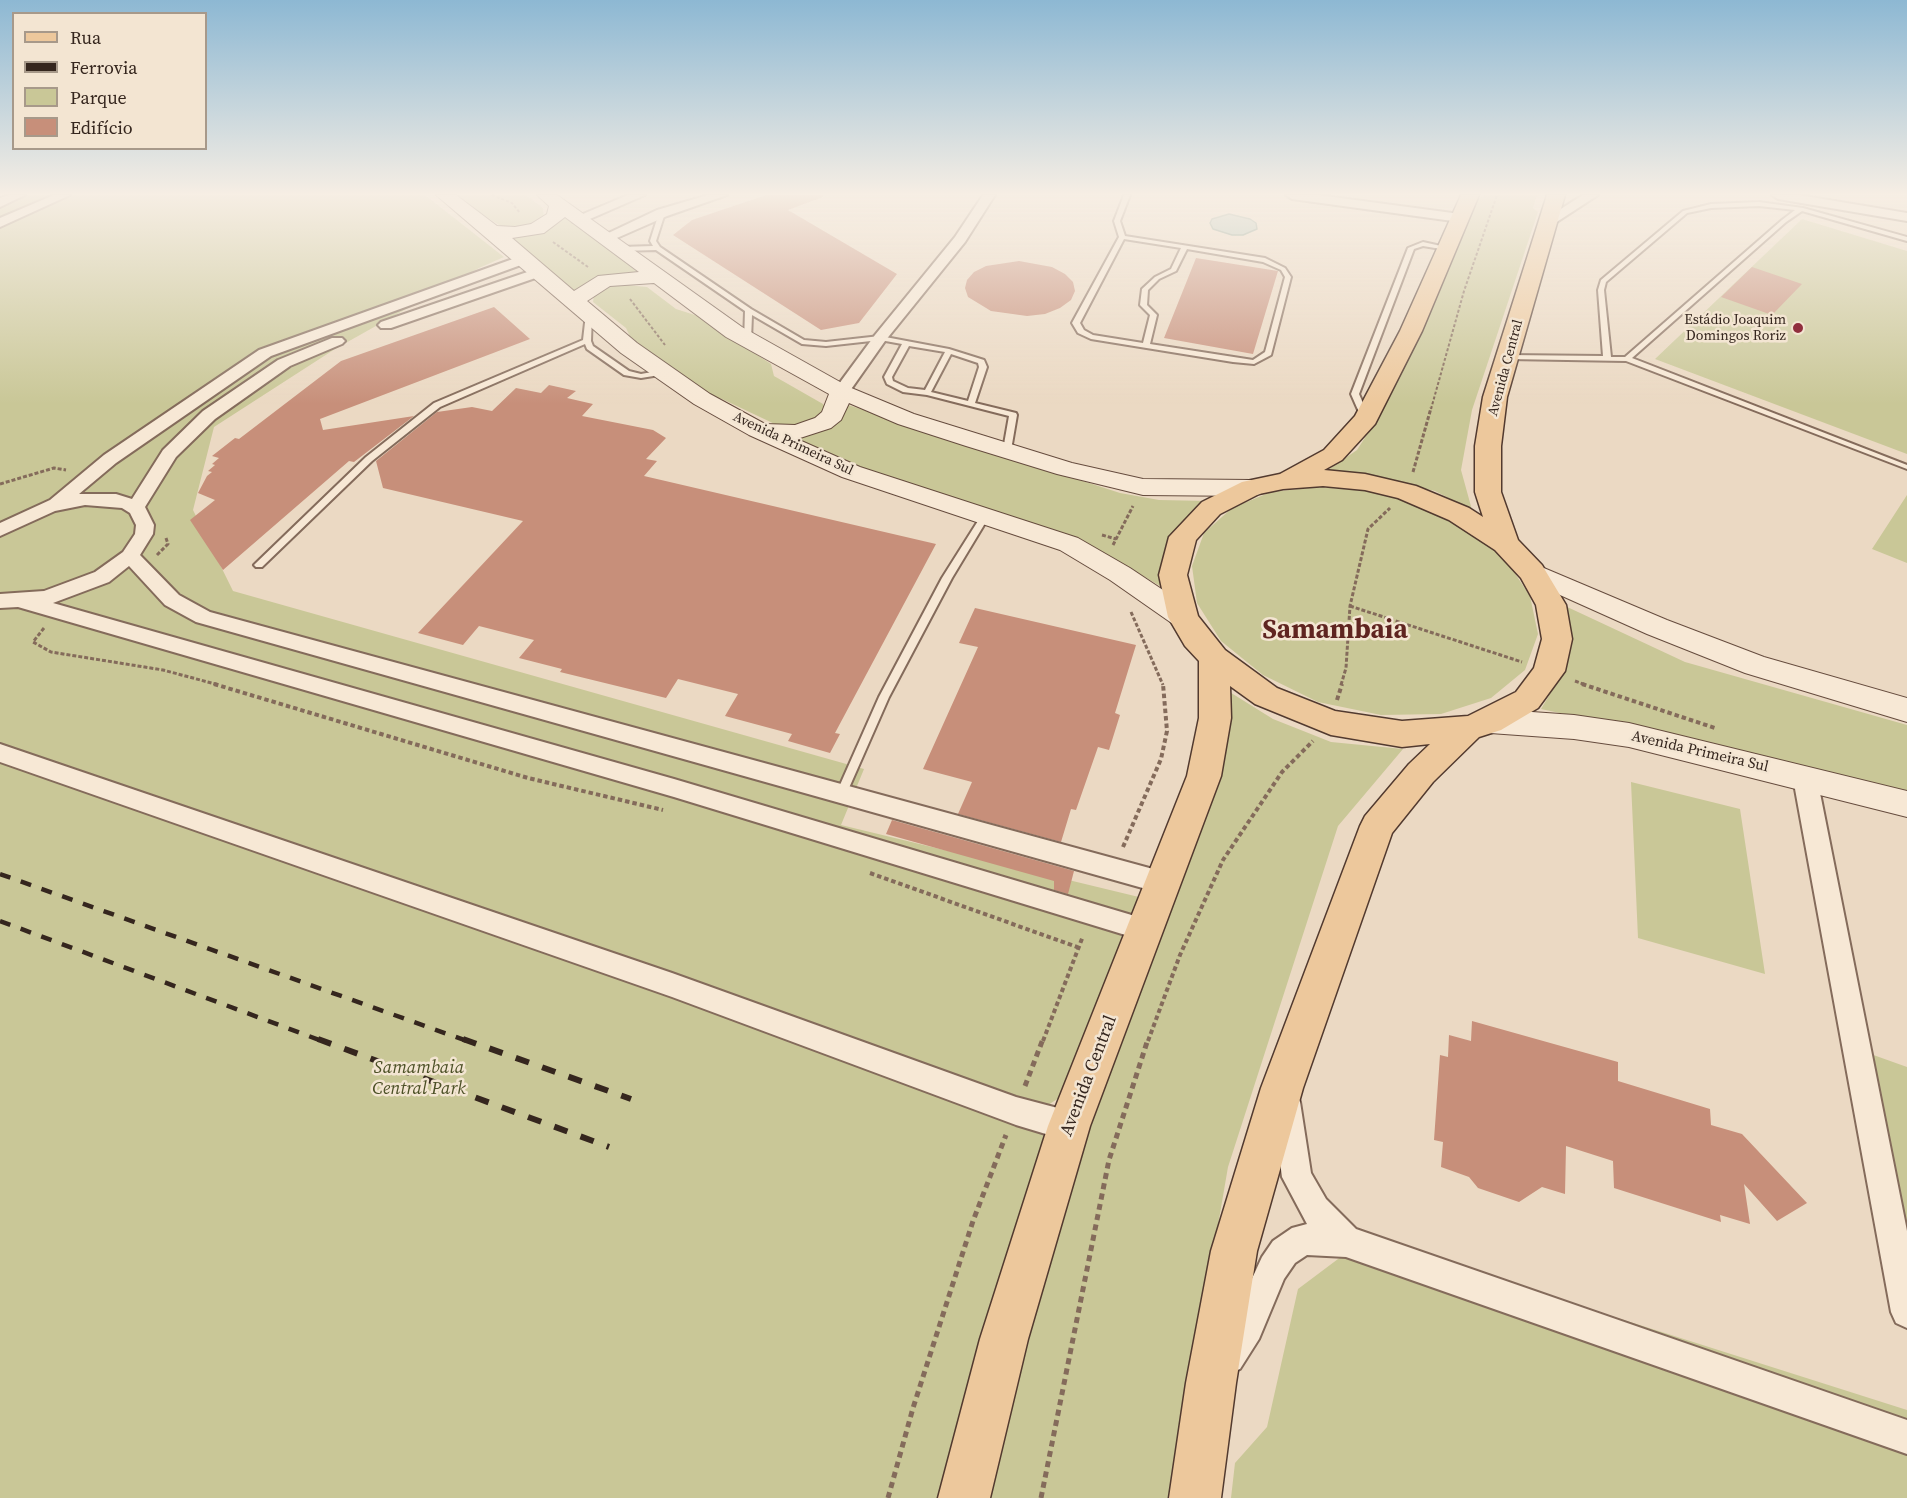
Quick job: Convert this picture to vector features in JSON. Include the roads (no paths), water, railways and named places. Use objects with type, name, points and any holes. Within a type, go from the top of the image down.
[{"type":"main road","name":"Avenida Primeira Sul","points":[[532,265],[629,348],[666,361],[702,399],[757,430],[851,472],[1070,544],[1105,564],[1183,616]]},
{"type":"main road","points":[[642,265],[747,340],[841,392],[906,419],[1066,469],[1143,487],[1251,488],[1283,481],[1323,478],[1365,482],[1407,492],[1459,514],[1505,544],[1532,572],[1551,605],[1557,639],[1550,671],[1527,699],[1479,724],[1421,772],[1377,826],[1282,1088],[1234,1251],[1211,1383],[1195,1498]]},
{"type":"main road","points":[[1283,481],[1333,455],[1366,419],[1411,332],[1440,265]]},
{"type":"main road","name":"Avenida Central","points":[[1505,544],[1488,492],[1488,446],[1495,397],[1535,265]]},
{"type":"main road","points":[[581,307],[588,288],[605,280],[658,277]]},
{"type":"main road","points":[[757,430],[781,433],[818,425],[833,415],[841,392]]},
{"type":"main road","points":[[1251,488],[1210,508],[1184,537],[1173,575],[1183,616],[1196,638],[1214,658],[1266,696],[1331,723],[1402,734],[1479,724]]},
{"type":"main road","points":[[1532,572],[1657,627],[1755,665],[1907,710]]},
{"type":"main road","name":"Avenida Central","points":[[964,1498],[1004,1339],[1069,1126],[1204,776],[1215,717],[1214,658]]},
{"type":"main road","name":"Avenida Primeira Sul","points":[[1479,724],[1574,727],[1629,735],[1907,804]]},
{"type":"street","points":[[56,505],[110,459],[265,353],[532,265]]},
{"type":"street","points":[[135,508],[169,454],[177,446],[223,404],[284,363],[532,265]]},
{"type":"street","points":[[841,392],[880,338],[939,265]]},
{"type":"street","points":[[0,530],[33,512],[56,505],[102,498],[116,500],[135,508],[143,516],[144,534],[130,556],[117,567],[85,585],[46,598],[11,601]]},
{"type":"street","points":[[130,556],[172,600],[203,617],[1164,883]]},
{"type":"street","points":[[11,601],[686,792],[1145,930]]},
{"type":"street","points":[[0,753],[672,985],[1016,1111],[1069,1126]]},
{"type":"street","points":[[1805,778],[1907,1312]]},
{"type":"street","points":[[1282,1088],[1289,1117],[1297,1177],[1315,1210],[1346,1241]]},
{"type":"street","points":[[1211,1383],[1247,1327],[1273,1268],[1284,1252],[1303,1239],[1346,1241],[1907,1437]]},
{"type":"lane","points":[[682,265],[802,342],[826,344],[880,338],[973,357],[981,362],[983,367],[971,404]]},
{"type":"lane","points":[[1107,265],[1076,323],[1080,331],[1091,337],[1254,362],[1268,353],[1288,277],[1283,269],[1274,265]]},
{"type":"lane","points":[[1146,345],[1154,315],[1143,305],[1145,289],[1158,278],[1174,270],[1176,265]]},
{"type":"lane","points":[[1366,419],[1355,394],[1405,265]]},
{"type":"lane","points":[[1607,358],[1601,290],[1603,281],[1622,265]]},
{"type":"lane","points":[[1627,359],[1734,265]]},
{"type":"lane","points":[[581,307],[590,347],[627,374],[641,376],[666,361]]},
{"type":"lane","points":[[747,340],[749,310]]},
{"type":"lane","points":[[259,565],[369,459],[438,405],[587,341]]},
{"type":"lane","points":[[907,342],[888,377],[890,382],[906,390],[927,393],[1014,417],[1006,450]]},
{"type":"lane","points":[[927,393],[949,351]]},
{"type":"lane","points":[[1508,357],[1627,359],[1906,467]]},
{"type":"lane","points":[[841,794],[884,697],[947,578],[986,515]]},
{"type":"railway","points":[[0,874],[467,1041]]},
{"type":"railway","points":[[0,921],[322,1041]]},
{"type":"railway","points":[[318,1039],[609,1147]]},
{"type":"railway","points":[[463,1039],[631,1099]]},
{"type":"place","name":"Estádio Joaquim Domingos Roriz","points":[[1798,328]]},
{"type":"district","name":"Samambaia","points":[[1335,631]]},
{"type":"park label","name":"Samambaia Central Park","points":[[419,1078]]}]
